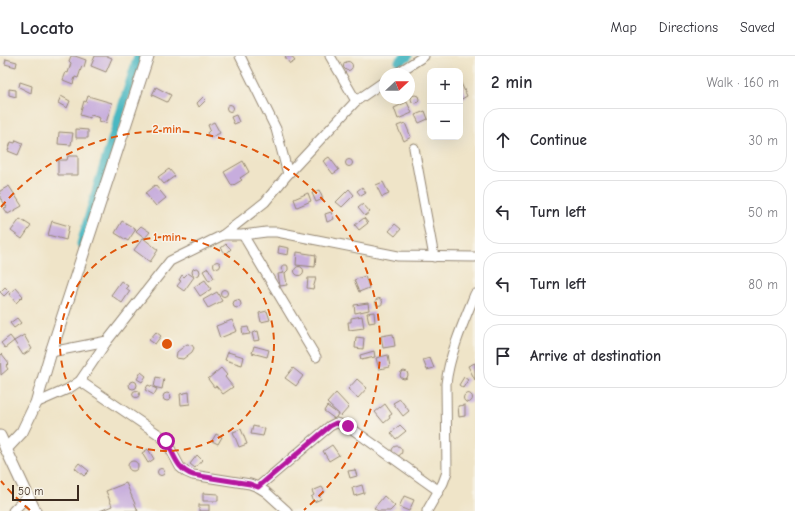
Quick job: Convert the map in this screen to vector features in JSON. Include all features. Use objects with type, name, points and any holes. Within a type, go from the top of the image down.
[{"type":"street","points":[[6,449],[22,432],[36,403],[51,352],[148,56]]},
{"type":"street","points":[[240,56],[276,129],[288,174]]},
{"type":"street","points":[[330,56],[356,101]]},
{"type":"street","points":[[405,68],[424,56]]},
{"type":"street","points":[[36,403],[68,389],[80,381],[107,341],[170,261],[223,235],[265,202],[288,174],[356,101],[379,85]]},
{"type":"street","points":[[414,148],[434,257]]},
{"type":"street","points":[[223,235],[278,232],[398,256],[475,257]]},
{"type":"street","points":[[243,235],[316,357]]},
{"type":"street","points":[[428,511],[439,491],[446,472],[447,373],[462,326],[475,294]]},
{"type":"street","points":[[51,352],[107,341]]},
{"type":"street","points":[[80,381],[166,441],[180,467],[186,472],[193,475],[250,484],[258,487],[287,511]]},
{"type":"street","points":[[258,487],[330,426],[336,423],[348,426],[439,491]]},
{"type":"street","points":[[0,437],[35,511]]},
{"type":"street","points":[[13,511],[28,496]]},
{"type":"building","points":[[71,56],[86,60],[84,67],[82,66],[78,78],[75,77],[73,84],[63,80],[66,72],[68,73],[71,63],[69,61]]},
{"type":"building","points":[[95,56],[107,56],[112,58],[106,72],[91,66]]},
{"type":"building","points":[[291,56],[295,61],[290,64],[285,57]]},
{"type":"building","points":[[6,59],[17,62],[16,67],[5,64]]},
{"type":"building","points":[[348,61],[353,66],[348,71],[343,66]]},
{"type":"building","points":[[20,82],[32,86],[31,93],[19,87]]},
{"type":"building","points":[[156,87],[171,95],[167,102],[152,95]]},
{"type":"building","points":[[463,87],[467,96],[463,98]]},
{"type":"building","points":[[9,89],[16,90],[16,97],[9,95]]},
{"type":"building","points":[[415,95],[418,96],[418,102],[415,103]]},
{"type":"building","points":[[61,96],[70,101],[67,108],[58,103]]},
{"type":"building","points":[[88,96],[112,103],[106,123],[99,121],[100,118],[91,115],[90,118],[80,115],[84,101],[86,102]]},
{"type":"building","points":[[203,97],[206,100],[199,107],[197,103]]},
{"type":"building","points":[[230,104],[233,105],[233,111],[230,112],[227,111],[226,108],[227,105]]},
{"type":"building","points":[[403,104],[408,104],[412,113],[398,119],[394,108]]},
{"type":"building","points":[[425,111],[427,119],[419,123],[415,115]]},
{"type":"building","points":[[236,115],[239,122],[234,124],[231,117]]},
{"type":"building","points":[[214,122],[220,133],[210,138],[207,133],[210,130],[208,125]]},
{"type":"building","points":[[405,123],[411,137],[404,141],[397,126]]},
{"type":"building","points":[[76,129],[88,130],[88,138],[76,138]]},
{"type":"building","points":[[59,132],[73,133],[71,145],[58,144]]},
{"type":"building","points":[[16,140],[23,143],[18,155],[8,151],[11,142],[15,143]]},
{"type":"building","points":[[68,156],[78,156],[78,175],[58,175],[58,160],[67,160]]},
{"type":"building","points":[[329,157],[339,170],[333,174],[323,161]]},
{"type":"building","points":[[349,159],[352,160],[352,166],[349,167],[346,166],[345,163],[346,160]]},
{"type":"building","points":[[243,161],[249,172],[240,178],[242,180],[232,186],[224,172]]},
{"type":"building","points":[[169,169],[175,176],[164,184],[158,177]]},
{"type":"building","points":[[383,182],[389,194],[382,197],[376,185]]},
{"type":"building","points":[[155,185],[166,198],[156,206],[145,193]]},
{"type":"building","points":[[9,186],[22,206],[8,214],[4,208],[7,207],[0,199],[0,191]]},
{"type":"building","points":[[362,187],[366,193],[361,196],[357,191]]},
{"type":"building","points":[[349,189],[354,195],[342,207],[336,202]]},
{"type":"building","points":[[319,190],[323,199],[316,202],[312,193]]},
{"type":"building","points":[[308,193],[311,201],[297,207],[294,199]]},
{"type":"building","points":[[363,204],[370,212],[365,216],[358,208]]},
{"type":"building","points":[[331,212],[334,219],[327,222],[325,214]]},
{"type":"building","points":[[364,218],[368,223],[359,230],[355,225]]},
{"type":"building","points":[[20,219],[31,226],[22,239],[11,231]]},
{"type":"building","points":[[52,221],[69,226],[66,240],[48,235]]},
{"type":"building","points":[[122,221],[136,229],[128,241],[115,233]]},
{"type":"building","points":[[395,224],[401,229],[395,236],[389,231]]},
{"type":"building","points":[[141,226],[150,232],[145,238],[136,231]]},
{"type":"building","points":[[143,238],[158,250],[150,262],[134,250]]},
{"type":"building","points":[[226,244],[231,249],[226,254],[221,248]]},
{"type":"building","points":[[279,246],[289,248],[288,255],[278,253]]},
{"type":"building","points":[[297,252],[316,255],[315,267],[296,265]]},
{"type":"building","points":[[217,261],[220,262],[220,268],[217,269],[214,268],[213,265],[214,262]]},
{"type":"building","points":[[283,265],[287,265],[288,267],[288,270],[285,273],[287,285],[280,286],[278,274],[284,273],[281,269]]},
{"type":"building","points":[[297,267],[301,267],[303,271],[301,275],[297,275],[295,273],[295,269]]},
{"type":"building","points":[[194,268],[198,268],[200,272],[198,276],[194,276],[192,274],[192,270]]},
{"type":"building","points":[[208,268],[214,278],[209,281],[203,271]]},
{"type":"building","points":[[188,273],[194,277],[184,291],[177,286],[181,281],[179,280],[182,275],[184,277]]},
{"type":"building","points":[[365,276],[369,288],[359,292],[354,280]]},
{"type":"building","points":[[308,278],[316,278],[313,289],[307,288]]},
{"type":"building","points":[[205,280],[211,289],[200,296],[194,287]]},
{"type":"building","points":[[121,281],[128,286],[126,288],[130,291],[122,303],[111,295]]},
{"type":"building","points":[[5,287],[9,291],[4,296],[0,292]]},
{"type":"building","points":[[16,288],[23,296],[16,303],[9,294]]},
{"type":"building","points":[[224,289],[227,290],[227,296],[224,297],[221,296],[220,293],[221,290]]},
{"type":"building","points":[[217,292],[222,301],[208,308],[203,300]]},
{"type":"building","points":[[379,298],[382,299],[382,305],[379,306],[376,305],[375,302],[376,299]]},
{"type":"building","points":[[237,300],[240,301],[240,307],[237,308],[234,307],[233,304],[234,301]]},
{"type":"building","points":[[368,303],[369,310],[355,313],[354,305]]},
{"type":"building","points":[[267,311],[270,320],[261,322],[259,313]]},
{"type":"building","points":[[374,312],[375,322],[369,323],[367,313]]},
{"type":"building","points":[[362,316],[364,328],[349,330],[348,322],[351,322],[351,318]]},
{"type":"building","points":[[17,318],[21,323],[14,328],[10,323]]},
{"type":"building","points":[[232,320],[237,331],[220,338],[216,326]]},
{"type":"building","points":[[248,327],[250,334],[243,335],[242,328]]},
{"type":"building","points":[[258,331],[260,340],[254,341],[252,333]]},
{"type":"building","points":[[156,332],[161,336],[155,344],[149,340]]},
{"type":"building","points":[[393,334],[395,346],[383,348],[381,336]]},
{"type":"building","points":[[24,335],[32,349],[23,355],[14,341]]},
{"type":"building","points":[[10,336],[14,341],[5,348],[1,343]]},
{"type":"building","points":[[356,337],[364,338],[363,349],[355,348]]},
{"type":"building","points":[[187,344],[192,345],[194,348],[192,352],[183,359],[176,358],[177,352]]},
{"type":"building","points":[[254,346],[269,350],[267,357],[252,353]]},
{"type":"building","points":[[374,351],[375,357],[361,360],[360,355]]},
{"type":"building","points":[[228,352],[244,357],[242,365],[225,360]]},
{"type":"building","points":[[2,354],[9,363],[6,366],[8,369],[1,375],[0,356]]},
{"type":"building","points":[[388,355],[390,367],[379,369],[376,358]]},
{"type":"building","points":[[430,358],[434,368],[427,370],[423,360]]},
{"type":"building","points":[[475,363],[475,380],[468,366]]},
{"type":"building","points":[[221,368],[227,375],[225,377],[233,387],[223,394],[216,386],[214,387],[208,379]]},
{"type":"building","points":[[293,368],[303,376],[296,386],[285,378]]},
{"type":"building","points":[[402,371],[406,371],[408,375],[406,379],[402,379],[400,377],[400,373]]},
{"type":"building","points":[[141,372],[146,376],[142,382],[137,379]]},
{"type":"building","points":[[156,377],[164,379],[162,389],[154,387]]},
{"type":"building","points":[[464,377],[468,380],[463,388],[459,385]]},
{"type":"building","points":[[357,379],[367,388],[358,398],[348,389]]},
{"type":"building","points":[[131,381],[135,381],[137,385],[135,389],[131,389],[129,387],[129,383]]},
{"type":"building","points":[[148,385],[157,389],[154,395],[145,390]]},
{"type":"building","points":[[136,390],[139,391],[139,397],[136,398],[133,397],[132,394],[133,391]]},
{"type":"building","points":[[189,392],[190,404],[181,405],[180,394]]},
{"type":"building","points":[[165,393],[169,393],[171,397],[169,401],[165,401],[163,399],[163,395]]},
{"type":"building","points":[[336,393],[349,407],[341,416],[327,403]]},
{"type":"building","points":[[466,394],[470,394],[472,398],[470,402],[466,402],[464,400],[464,396]]},
{"type":"building","points":[[400,399],[409,411],[403,416],[393,403]]},
{"type":"building","points":[[385,404],[392,414],[384,423],[375,412]]},
{"type":"building","points":[[465,405],[465,416],[459,417],[458,406]]},
{"type":"building","points":[[327,406],[338,414],[335,419],[324,411]]},
{"type":"building","points":[[400,425],[406,431],[396,439],[391,433]]},
{"type":"building","points":[[253,426],[265,429],[263,436],[251,434]]},
{"type":"building","points":[[241,429],[247,444],[239,447],[233,432]]},
{"type":"building","points":[[216,434],[222,437],[218,444],[212,441]]},
{"type":"building","points":[[332,445],[339,455],[329,461],[323,451]]},
{"type":"building","points":[[397,446],[402,451],[397,456],[392,451]]},
{"type":"building","points":[[148,449],[154,459],[148,463],[142,453]]},
{"type":"building","points":[[197,455],[202,460],[195,468],[190,464]]},
{"type":"building","points":[[131,461],[135,461],[137,462],[137,470],[131,471],[128,468],[128,464]]},
{"type":"building","points":[[79,463],[89,471],[84,476],[75,468]]},
{"type":"building","points":[[161,468],[164,469],[164,475],[161,476],[158,475],[157,472],[158,469]]},
{"type":"building","points":[[355,470],[357,476],[350,478],[348,471]]},
{"type":"building","points":[[126,483],[138,511],[100,511],[112,506],[106,491]]},
{"type":"building","points":[[362,485],[364,493],[354,496],[352,488]]},
{"type":"building","points":[[322,487],[325,492],[319,495],[321,499],[314,502],[311,497],[314,495],[312,491]]},
{"type":"building","points":[[203,493],[218,494],[218,501],[203,501]]},
{"type":"building","points":[[384,496],[395,506],[390,511],[378,511],[374,508]]},
{"type":"building","points":[[404,496],[414,500],[409,511],[399,507]]},
{"type":"building","points":[[199,505],[209,505],[209,511],[199,511]]},
{"type":"waterway","points":[[81,244],[138,56]]},
{"type":"waterway","points":[[399,61],[408,56]]},
{"type":"route","points":[[166,441],[180,467],[186,472],[193,475],[250,484],[258,487],[330,426],[336,423],[342,423],[348,426]]}]
